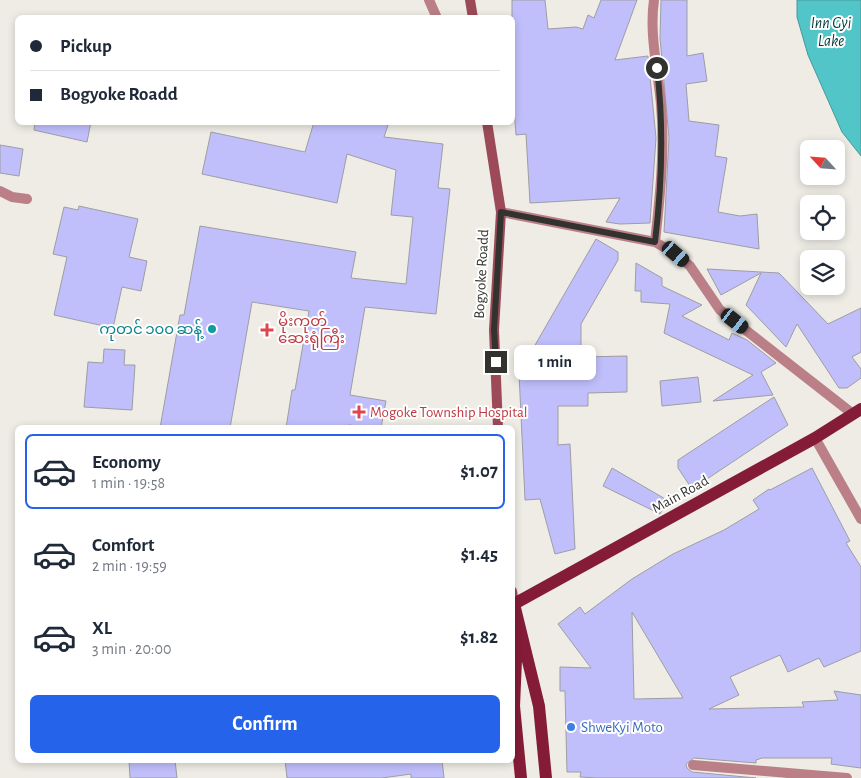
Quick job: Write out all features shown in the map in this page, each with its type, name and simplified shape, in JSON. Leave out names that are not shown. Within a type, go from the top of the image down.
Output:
[{"type":"main road","points":[[470,0],[472,15]]},
{"type":"main road","name":"Bogyoke Roadd","points":[[487,126],[501,212],[494,330],[498,425]]},
{"type":"main road","name":"Main Road","points":[[515,603],[815,438],[857,411]]},
{"type":"main road","points":[[515,611],[539,706],[546,778]]},
{"type":"main road","points":[[515,679],[517,624]]},
{"type":"main road","points":[[515,716],[521,778]]},
{"type":"street","points":[[429,0],[436,15]]},
{"type":"street","points":[[654,0],[655,50],[662,106],[661,192],[655,242]]},
{"type":"street","points":[[0,191],[27,199]]},
{"type":"street","points":[[501,212],[655,242],[676,254],[690,266],[720,310],[857,411]]},
{"type":"street","points":[[815,438],[861,519]]},
{"type":"street","points":[[693,765],[847,778]]},
{"type":"water","name":"Inn Gyi Lake","points":[[797,0],[861,0],[861,156],[842,132],[808,55],[797,17]]},
{"type":"building","points":[[512,0],[545,0],[548,29],[576,27],[583,29],[588,15],[594,18],[601,0],[637,0],[615,60],[648,56],[656,138],[650,223],[620,224],[606,222],[620,198],[530,203],[526,134],[516,135],[515,15],[512,15]]},
{"type":"building","points":[[661,0],[687,0],[687,56],[703,53],[707,81],[686,84],[689,121],[719,125],[715,156],[727,158],[718,212],[740,216],[757,214],[759,249],[664,232],[669,138],[660,38]]},
{"type":"building","points":[[35,125],[90,125],[87,142],[34,130]]},
{"type":"building","points":[[313,125],[388,125],[384,137],[443,144],[438,188],[450,189],[436,314],[365,307],[350,395],[386,401],[382,425],[286,425],[292,390],[295,390],[309,311],[252,302],[231,425],[161,425],[180,315],[184,315],[200,226],[356,252],[351,278],[406,284],[413,217],[391,215],[396,170],[347,154],[337,203],[202,174],[211,132],[305,152]]},
{"type":"building","points":[[0,145],[23,149],[19,176],[0,173]]},
{"type":"building","points":[[79,206],[138,219],[129,257],[147,261],[141,291],[122,287],[113,328],[54,315],[67,257],[53,254],[64,207],[78,210]]},
{"type":"building","points":[[596,239],[618,252],[618,260],[581,324],[581,357],[627,356],[627,392],[588,393],[588,406],[558,406],[558,445],[570,444],[575,549],[555,554],[540,499],[525,500],[519,373]]},
{"type":"building","points":[[636,263],[662,278],[662,286],[702,305],[682,316],[729,340],[732,333],[747,340],[776,363],[761,372],[773,395],[713,401],[753,375],[664,333],[670,304],[641,302],[641,291],[635,291]]},
{"type":"building","points":[[707,269],[779,273],[828,324],[861,308],[861,352],[852,357],[861,369],[861,378],[847,388],[839,388],[797,324],[786,347],[746,305],[761,273],[721,295]]},
{"type":"building","points":[[104,349],[125,350],[124,365],[135,365],[132,410],[84,407],[88,362],[103,363]]},
{"type":"building","points":[[698,377],[701,402],[662,406],[660,381]]},
{"type":"building","points":[[774,397],[788,425],[692,489],[678,468],[678,460]]},
{"type":"building","points":[[612,468],[667,500],[660,514],[603,486]]},
{"type":"building","points":[[812,468],[850,541],[846,543],[861,567],[861,651],[824,667],[819,658],[788,672],[780,655],[730,677],[739,695],[709,709],[804,707],[802,702],[838,700],[834,691],[861,695],[861,768],[831,764],[832,758],[762,758],[756,760],[756,763],[694,758],[686,764],[687,768],[692,772],[756,778],[598,778],[580,777],[581,772],[567,772],[565,691],[560,691],[560,667],[591,668],[558,624],[580,607],[585,614],[632,579],[673,554],[724,530],[759,509],[753,500]],"holes":[[[632,612],[683,698],[634,699]]]},
{"type":"building","points":[[129,763],[175,763],[177,778],[130,778]]},
{"type":"building","points":[[285,763],[442,763],[444,778],[411,778],[411,774],[382,778],[287,778]]},
{"type":"place","name":"ကုတင် ၁၀၀ ဆန့်","points":[[212,329]]},
{"type":"place","name":"မိုးကုတ်‌ ‌ဆေးရုံကြီး","points":[[267,330]]},
{"type":"place","name":"Mogoke Township Hospital","points":[[359,412]]},
{"type":"place","name":"ShweKyi Moto","points":[[571,727]]},
{"type":"route","points":[[496,362],[494,330],[501,212],[655,242],[661,192],[662,106],[657,68]]}]
